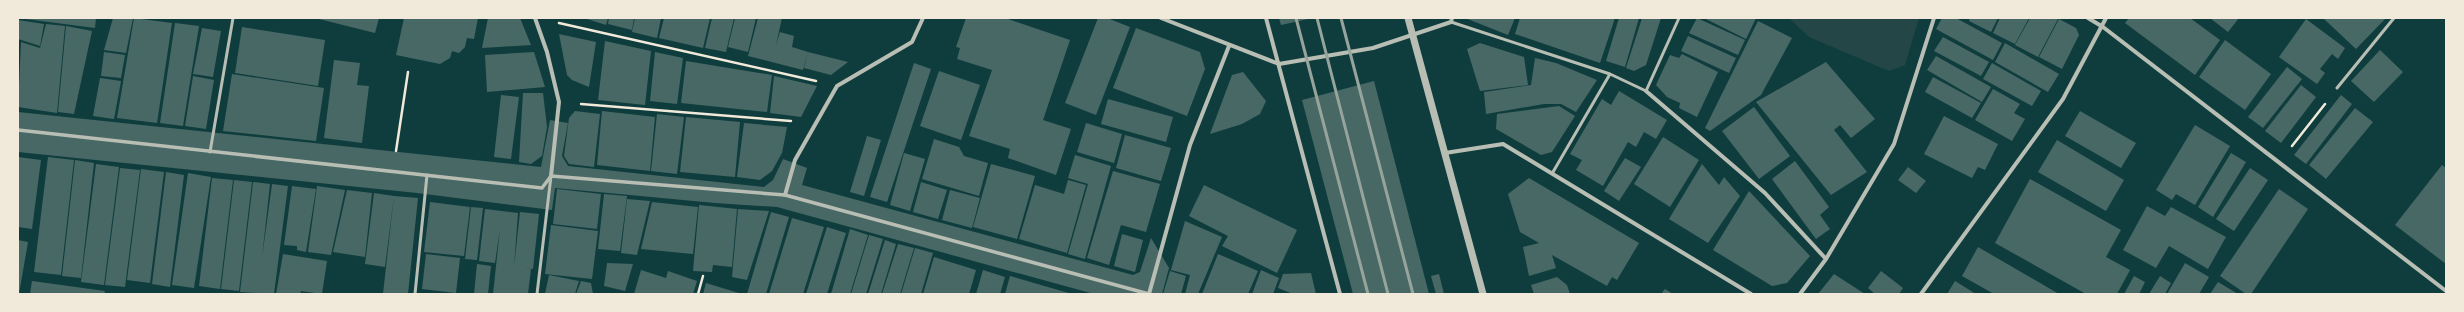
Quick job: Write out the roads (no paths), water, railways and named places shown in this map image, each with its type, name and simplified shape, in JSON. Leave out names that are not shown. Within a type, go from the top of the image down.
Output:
[{"type":"street","points":[[18,130],[542,188],[551,176],[559,102],[547,52],[535,18]]},
{"type":"street","points":[[785,195],[795,160],[837,86],[912,42],[923,18]]},
{"type":"street","points":[[1161,18],[1229,46],[1279,64],[1374,48],[1451,20]]},
{"type":"street","points":[[1266,18],[1340,294]]},
{"type":"street","points":[[1408,18],[1483,294]]},
{"type":"street","points":[[1800,294],[1826,258],[1894,144],[1934,18]]},
{"type":"street","points":[[2088,18],[2103,27],[2280,161],[2446,291]]},
{"type":"street","points":[[1921,294],[2063,99],[2103,27],[2106,18]]},
{"type":"street","points":[[551,176],[785,195],[1149,294],[1190,145],[1229,46]]},
{"type":"street","points":[[1646,91],[1765,193],[1826,258]]},
{"type":"street","points":[[1445,153],[1503,144],[1553,172],[1751,294]]},
{"type":"lane","points":[[210,152],[233,18]]},
{"type":"lane","points":[[1451,20],[1610,74],[1646,91],[1679,18]]},
{"type":"lane","points":[[2337,88],[2394,18]]},
{"type":"lane","points":[[1553,172],[1610,74]]},
{"type":"lane","points":[[415,294],[427,175]]},
{"type":"lane","points":[[537,294],[551,176]]},
{"type":"railway","points":[[1296,18],[1368,294]]},
{"type":"railway","points":[[1317,18],[1388,294]]},
{"type":"railway","points":[[1341,18],[1413,294]]}]
